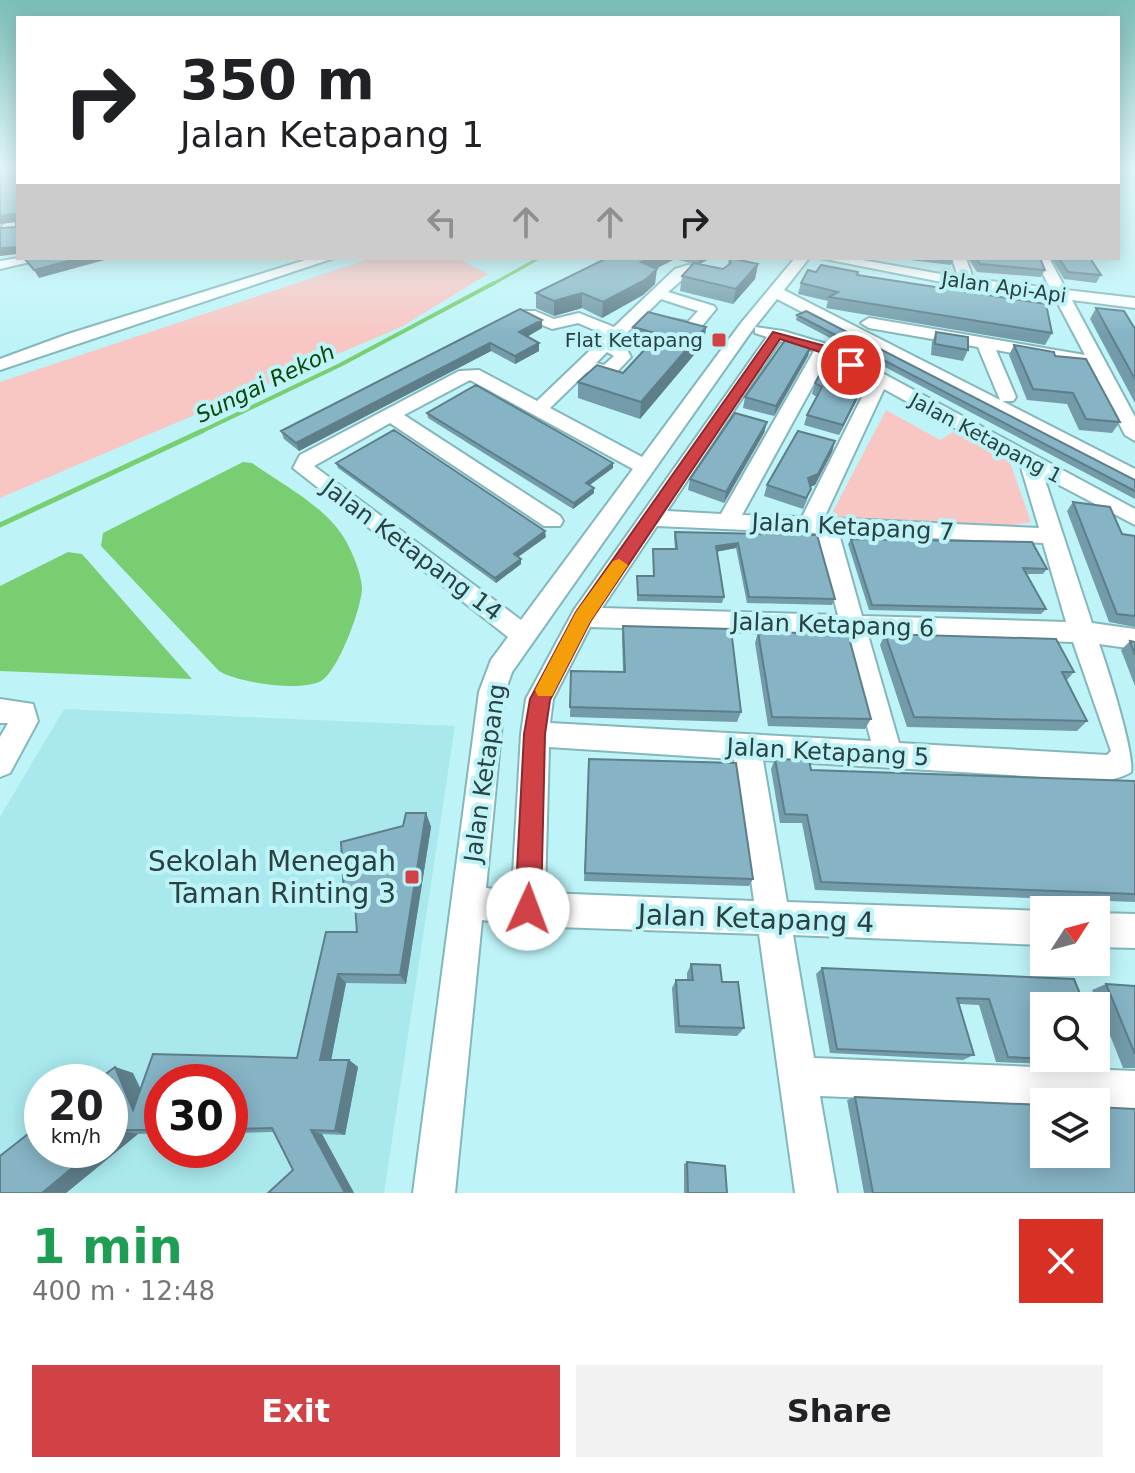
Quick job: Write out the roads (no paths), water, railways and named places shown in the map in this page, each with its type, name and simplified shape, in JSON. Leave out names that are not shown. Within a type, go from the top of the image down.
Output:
[{"type":"street","points":[[0,265],[29,260]]},
{"type":"street","points":[[0,365],[74,337],[321,260]]},
{"type":"street","name":"Jalan Api-Api","points":[[847,260],[876,263],[1065,304],[1135,303]]},
{"type":"street","points":[[960,260],[967,283]]},
{"type":"street","points":[[1043,260],[1135,435]]},
{"type":"street","points":[[798,263],[1065,304]]},
{"type":"street","name":"Jalan Ketapang","points":[[434,1193],[492,692],[500,668],[747,326],[798,263]]},
{"type":"street","points":[[609,339],[680,272],[688,269],[719,277]]},
{"type":"street","points":[[775,292],[1135,477]]},
{"type":"street","points":[[634,314],[687,328],[695,326],[708,312],[706,306],[657,293]]},
{"type":"street","points":[[529,314],[552,324],[579,318],[609,339],[623,357],[608,371],[582,366],[540,408]]},
{"type":"street","points":[[869,323],[1094,362]]},
{"type":"street","name":"Jalan Ketapang 1","points":[[747,326],[824,349],[1135,518]]},
{"type":"street","points":[[528,909],[535,734],[540,699],[583,617],[652,518],[731,414],[777,334]]},
{"type":"street","points":[[986,345],[1007,397]]},
{"type":"street","points":[[728,521],[824,349]]},
{"type":"street","points":[[552,521],[392,416],[465,375],[473,374],[647,468]]},
{"type":"street","points":[[879,381],[840,446],[818,525],[854,626],[889,756]]},
{"type":"street","name":"Jalan Ketapang 14","points":[[392,416],[307,459],[304,464],[523,635]]},
{"type":"street","points":[[1029,461],[1082,632]]},
{"type":"street","name":"Jalan Ketapang 7","points":[[652,518],[1053,536]]},
{"type":"street","name":"Jalan Ketapang 6","points":[[583,617],[1082,632],[1135,639]]},
{"type":"street","name":"Jalan Ketapang 5","points":[[535,734],[1107,768],[1120,763],[1126,753],[1082,632]]},
{"type":"street","points":[[0,764],[24,721],[11,712]]},
{"type":"street","points":[[747,748],[816,1193]]},
{"type":"street","name":"Jalan Ketapang 4","points":[[467,902],[528,909],[1030,928]]},
{"type":"street","points":[[1110,930],[1135,931]]},
{"type":"street","points":[[797,1076],[1135,1090]]},
{"type":"waterway","name":"Sungai Rekoh","points":[[491,285],[535,260]]},
{"type":"waterway","name":"Sungai Rekoh","points":[[198,433],[340,365],[494,283]]},
{"type":"waterway","name":"Sungai Rekoh","points":[[0,525],[202,431]]},
{"type":"place","name":"Flat Ketapang","points":[[719,340]]},
{"type":"place","name":"Sekolah Menegah Taman Rinting 3","points":[[412,877]]}]
